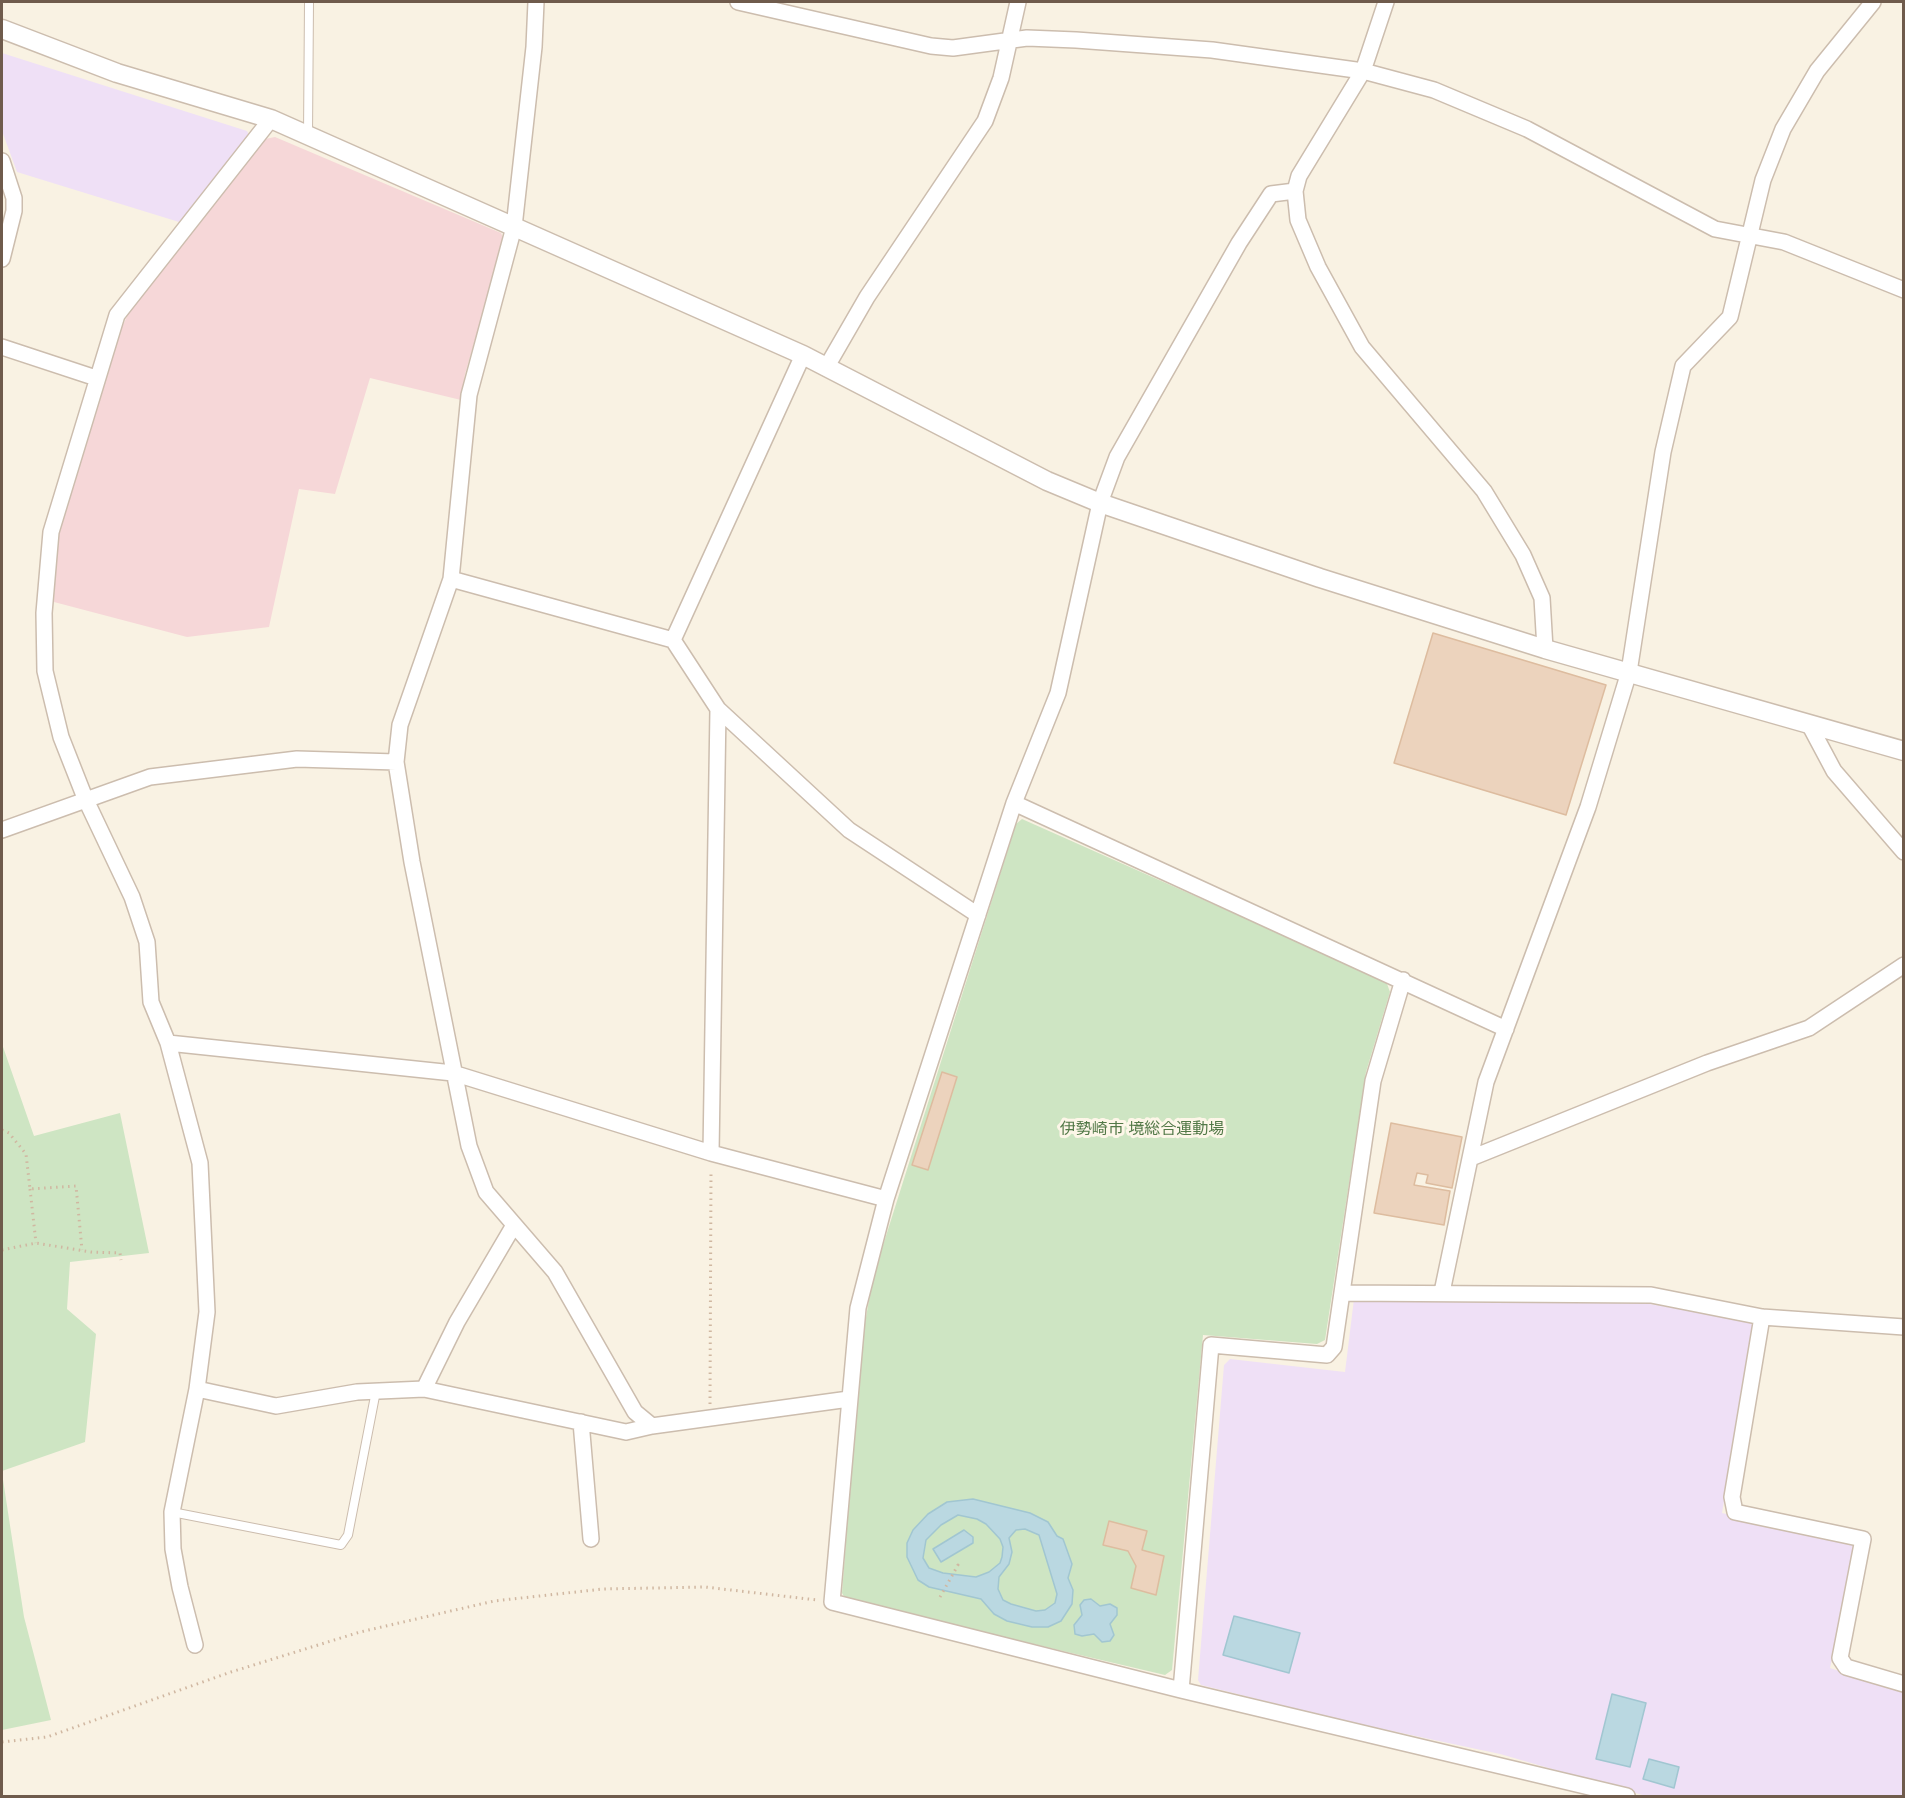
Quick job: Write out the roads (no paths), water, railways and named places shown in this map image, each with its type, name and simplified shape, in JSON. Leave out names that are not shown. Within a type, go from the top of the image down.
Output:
[{"type":"street","points":[[536,2],[534,47],[514,227],[469,395],[451,579],[400,725],[396,762],[399,792],[453,1073],[469,1146],[486,1192],[555,1272],[635,1412],[652,1426]]},
{"type":"street","points":[[738,2],[931,46],[953,48],[1010,40],[1076,40],[1212,50],[1363,71],[1434,90],[1488,112],[1570,150],[1702,223],[1729,234],[1784,242],[1904,290]]},
{"type":"street","points":[[826,368],[867,297],[985,121],[1001,78],[1018,2]]},
{"type":"street","points":[[1386,2],[1363,71],[1299,176],[1295,191],[1298,220],[1345,319],[1362,347],[1484,491],[1523,555],[1542,598],[1545,650]]},
{"type":"street","points":[[1442,1292],[1486,1082],[1588,807],[1629,672],[1663,452],[1683,366],[1730,317],[1763,180],[1783,129],[1817,71],[1873,2]]},
{"type":"street","points":[[2,29],[117,74],[271,119],[803,356],[1047,481],[1100,503],[1320,578],[1545,650],[1904,751]]},
{"type":"street","points":[[195,1645],[178,1578],[172,1512],[197,1389],[207,1312],[200,1163],[168,1043],[151,1002],[147,942],[132,897],[85,798],[61,737],[45,671],[44,613],[51,532],[117,315],[271,119]]},
{"type":"street","points":[[2,161],[14,198],[14,211],[2,259]]},
{"type":"street","points":[[1295,191],[1272,194],[1239,243],[1117,458],[1100,503],[1058,693],[1014,802],[886,1199],[858,1308],[832,1602],[1181,1690],[1627,1797]]},
{"type":"street","points":[[2,347],[96,378]]},
{"type":"street","points":[[673,640],[803,356]]},
{"type":"street","points":[[451,579],[673,640],[718,709],[849,830],[978,915]]},
{"type":"street","points":[[711,1153],[718,709]]},
{"type":"street","points":[[1810,726],[1834,771],[1904,852]]},
{"type":"street","points":[[2,830],[85,798],[150,777],[297,759],[396,762]]},
{"type":"street","points":[[1014,802],[1506,1029]]},
{"type":"street","points":[[1471,1158],[1707,1063],[1809,1028],[1904,965]]},
{"type":"street","points":[[1181,1690],[1211,1345],[1328,1355],[1334,1347],[1373,1081],[1403,980]]},
{"type":"street","points":[[168,1043],[453,1073],[711,1153],[886,1199]]},
{"type":"street","points":[[424,1389],[457,1322],[514,1225]]},
{"type":"street","points":[[1342,1293],[1651,1295],[1762,1317],[1904,1327]]},
{"type":"street","points":[[1762,1317],[1732,1497],[1736,1512],[1863,1539],[1840,1658],[1846,1666],[1904,1684]]},
{"type":"street","points":[[197,1389],[276,1406],[357,1392],[424,1389],[626,1432],[652,1426],[849,1399]]},
{"type":"street","points":[[581,1422],[591,1539]]},
{"type":"lane","points":[[308,136],[309,2]]},
{"type":"lane","points":[[172,1512],[341,1545],[348,1535],[376,1391]]},
{"type":"water","points":[[973,1499],[1030,1513],[1048,1522],[1057,1536],[1063,1539],[1072,1564],[1068,1578],[1073,1590],[1072,1604],[1061,1621],[1048,1627],[1032,1627],[1007,1621],[994,1614],[981,1599],[929,1587],[918,1580],[907,1557],[907,1543],[913,1530],[928,1514],[947,1502]],"holes":[[[958,1515],[977,1519],[986,1524],[1000,1539],[1003,1547],[1002,1557],[1000,1563],[989,1572],[976,1577],[943,1573],[929,1568],[923,1558],[926,1540],[941,1525]],[[1025,1529],[1039,1535],[1057,1594],[1055,1603],[1045,1610],[1036,1611],[1011,1604],[1003,1600],[998,1589],[999,1577],[1009,1564],[1012,1552],[1009,1538],[1016,1530]]]},
{"type":"water","points":[[964,1530],[973,1537],[973,1543],[941,1562],[933,1549]]},
{"type":"water","points":[[1091,1599],[1100,1606],[1110,1604],[1117,1608],[1117,1615],[1110,1624],[1114,1635],[1110,1641],[1102,1642],[1094,1634],[1082,1636],[1075,1634],[1074,1625],[1082,1615],[1080,1605],[1084,1600]]},
{"type":"water","points":[[1234,1616],[1300,1633],[1289,1673],[1223,1655]]},
{"type":"water","points":[[1612,1694],[1646,1703],[1630,1767],[1596,1759]]},
{"type":"water","points":[[1649,1759],[1679,1767],[1674,1788],[1643,1779]]},
{"type":"park label","name":"伊勢崎市 境総合運動場","points":[[1142,1129]]}]
